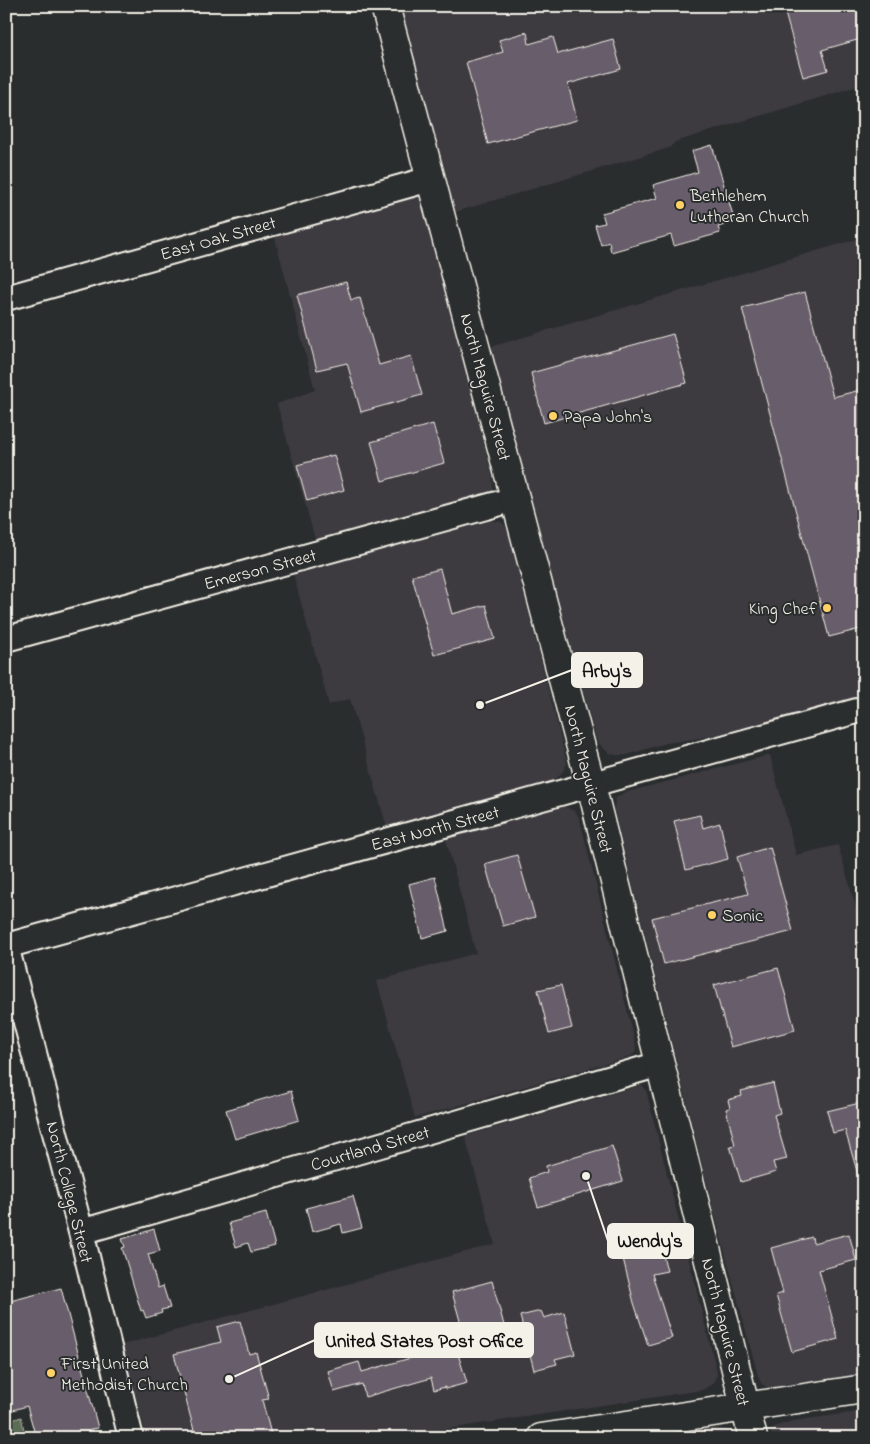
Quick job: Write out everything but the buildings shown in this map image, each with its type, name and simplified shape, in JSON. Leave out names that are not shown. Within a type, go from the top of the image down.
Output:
[{"type":"main road","name":"North Maguire Street","points":[[385,6],[591,786],[753,1438]]},
{"type":"main road","points":[[541,1438],[864,1389]]},
{"type":"street","name":"East Oak Street","points":[[6,298],[430,179]]},
{"type":"street","name":"Emerson Street","points":[[6,639],[515,499]]},
{"type":"street","name":"East North Street","points":[[6,946],[591,786],[864,709]]},
{"type":"street","name":"North College Street","points":[[6,946],[80,1232],[130,1438]]},
{"type":"street","name":"Courtland Street","points":[[80,1232],[660,1064]]},
{"type":"shaded area","points":[[426,6],[864,6],[864,84],[675,142],[669,148],[452,213],[400,13]]},
{"type":"shaded area","points":[[413,195],[420,196],[424,201],[492,476],[493,489],[488,496],[317,546],[277,404],[315,390],[274,234]]},
{"type":"shaded area","points":[[864,237],[864,698],[752,730],[666,743],[627,755],[609,753],[596,739],[490,347]]},
{"type":"shaded area","points":[[490,521],[499,521],[504,524],[508,531],[567,763],[556,779],[540,786],[388,831],[350,699],[329,705],[293,573]]},
{"type":"shaded area","points":[[770,755],[796,855],[838,845],[864,935],[864,1376],[776,1390],[768,1388],[761,1383],[758,1376],[711,1200],[614,810],[615,799],[623,793]]},
{"type":"shaded area","points":[[566,807],[576,812],[580,820],[636,1046],[635,1053],[629,1057],[415,1118],[377,981],[476,953],[445,836]]},
{"type":"shaded area","points":[[642,1085],[646,1090],[716,1368],[717,1375],[712,1384],[702,1390],[388,1438],[147,1438],[122,1345],[495,1244],[465,1136]]},
{"type":"shaded area","points":[[864,1411],[864,1438],[771,1438],[771,1432],[776,1426],[793,1421]]},
{"type":"shaded area","points":[[717,1428],[727,1430],[735,1438],[647,1438]]},
{"type":"green space","points":[[21,1417],[26,1438],[6,1438],[6,1422]]},
{"type":"place","name":"Bethlehem Lutheran Church","points":[[680,205]]},
{"type":"place","name":"Papa John's","points":[[553,416]]},
{"type":"place","name":"King Chef","points":[[827,608]]},
{"type":"place","name":"Arby's","points":[[480,705]]},
{"type":"place","name":"Sonic","points":[[712,915]]},
{"type":"place","name":"Wendy's","points":[[586,1176]]},
{"type":"place","name":"First United Methodist Church","points":[[51,1373]]},
{"type":"place","name":"United States Post Office","points":[[229,1379]]}]
